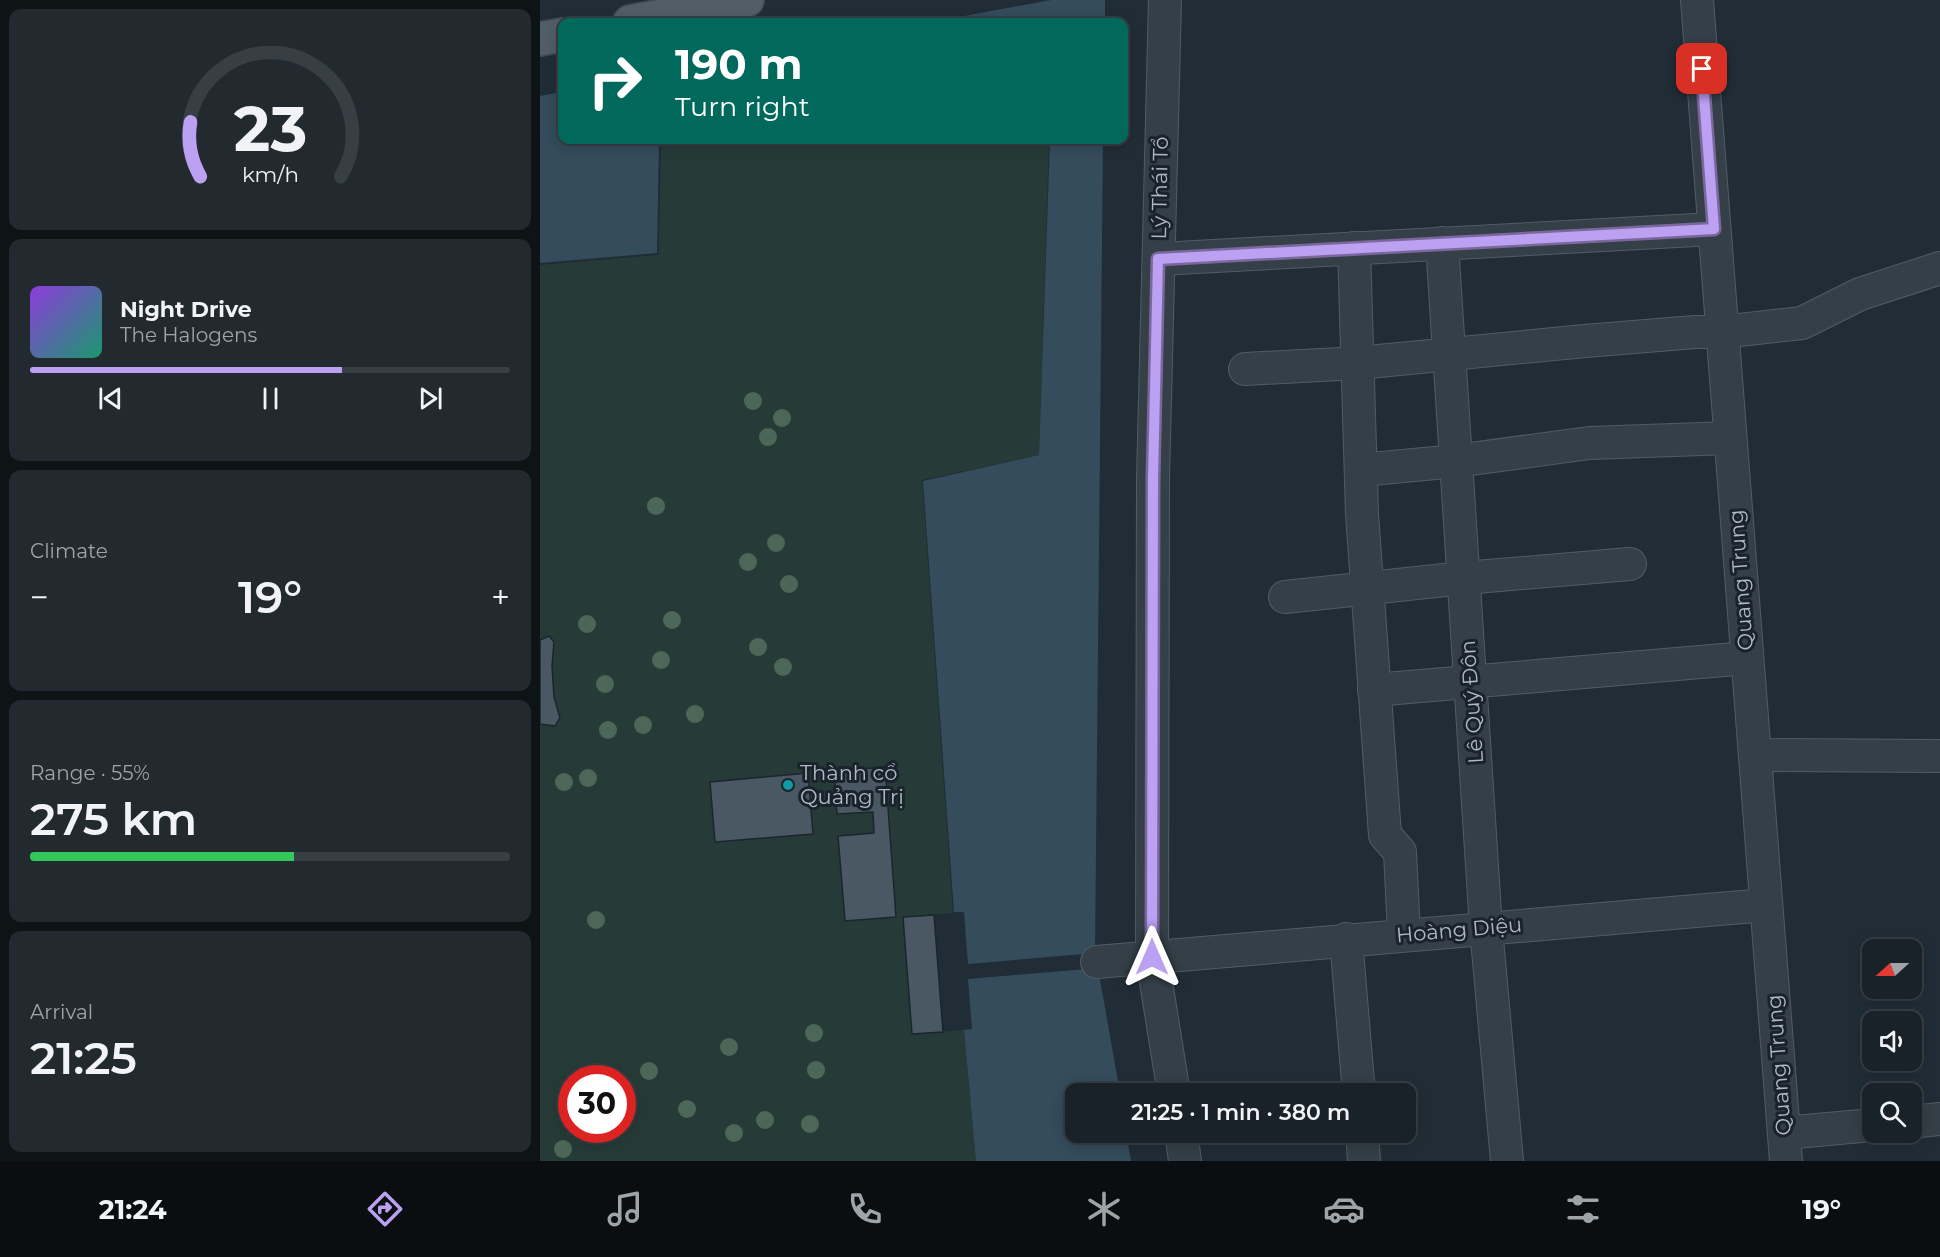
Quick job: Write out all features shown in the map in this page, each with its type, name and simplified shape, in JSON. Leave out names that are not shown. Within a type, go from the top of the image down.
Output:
[{"type":"main road","points":[[651,18],[747,0]]},
{"type":"main road","points":[[540,39],[558,36]]},
{"type":"street","name":"Lý Thái Tổ","points":[[1165,0],[1153,479],[1152,957],[1172,1083]]},
{"type":"street","name":"Quang Trung","points":[[1697,0],[1785,1147]]},
{"type":"street","points":[[1158,259],[1714,229]]},
{"type":"street","name":"Lê Quý Đôn","points":[[1442,243],[1486,928],[1507,1161]]},
{"type":"street","points":[[1354,248],[1361,470],[1374,690],[1385,835],[1400,852],[1404,935]]},
{"type":"street","points":[[1245,369],[1358,363],[1802,324],[1860,294],[1940,268]]},
{"type":"street","points":[[1361,470],[1456,461],[1589,443],[1730,438]]},
{"type":"street","points":[[1286,597],[1464,578],[1630,564]]},
{"type":"street","points":[[1374,690],[1748,658]]},
{"type":"street","points":[[1755,755],[1940,756]]},
{"type":"street","name":"Hoàng Diệu","points":[[1097,962],[1766,905]]},
{"type":"street","points":[[1346,939],[1358,1083]]},
{"type":"street","points":[[1922,1121],[1940,1119]]},
{"type":"street","points":[[1785,1147],[1862,1128]]},
{"type":"street","points":[[1183,1143],[1185,1161]]},
{"type":"street","points":[[1363,1143],[1364,1161]]},
{"type":"green space","points":[[661,144],[1049,144],[1039,455],[922,480],[953,913],[903,917],[912,1034],[964,1030],[976,1161],[540,1161],[540,265],[659,255]]},
{"type":"water","points":[[1051,0],[1105,0],[1105,18],[954,18]]},
{"type":"water","points":[[558,93],[558,144],[659,144],[657,253],[540,263],[540,96]]},
{"type":"water","points":[[1050,144],[1103,144],[1095,953],[968,964],[964,912],[954,912],[923,481],[1039,455]]},
{"type":"water","points":[[1098,968],[1118,1083],[1065,1083],[1065,1143],[1128,1143],[1131,1161],[976,1161],[964,1030],[972,1029],[968,979]]},
{"type":"building","points":[[549,636],[554,642],[552,666],[554,697],[560,718],[555,726],[540,724],[540,640]]},
{"type":"building","points":[[885,767],[896,917],[845,921],[838,836],[874,833],[873,812],[837,814],[834,771]]},
{"type":"building","points":[[808,773],[813,834],[715,842],[710,782]]},
{"type":"building","points":[[934,915],[943,1032],[912,1034],[903,917]]},
{"type":"place","name":"Thành cổ Quảng Trị","points":[[788,785]]},
{"type":"route","points":[[1152,957],[1153,479],[1158,259],[1714,229],[1702,69]]}]
